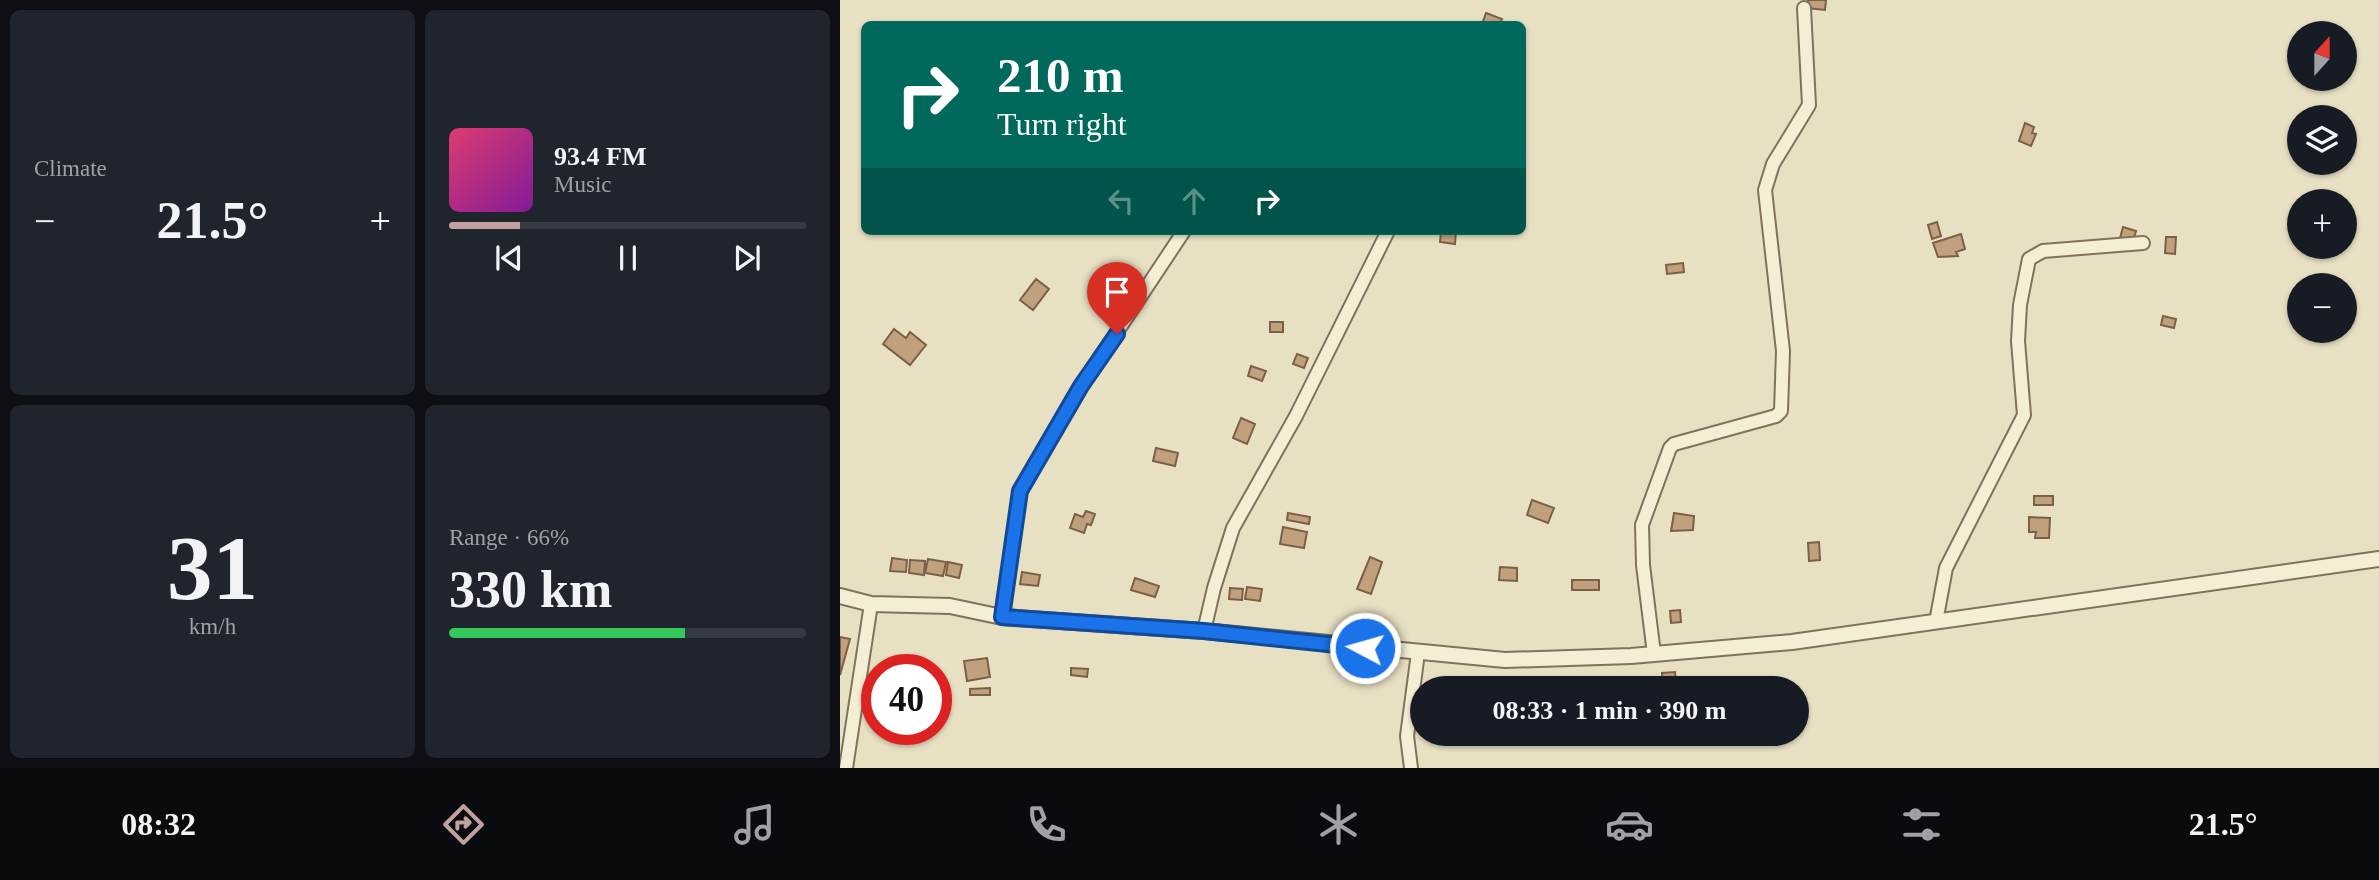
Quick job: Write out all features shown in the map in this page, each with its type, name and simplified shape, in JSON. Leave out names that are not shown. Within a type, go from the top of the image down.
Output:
[{"type":"street","points":[[1654,654],[1643,565],[1642,525],[1670,448],[1674,444],[1776,416],[1781,411],[1783,351],[1765,190],[1773,164],[1809,104],[1804,8]]},
{"type":"street","points":[[1002,617],[1020,491],[1081,386],[1181,235]]},
{"type":"street","points":[[1204,631],[1233,528],[1296,416],[1386,235]]},
{"type":"street","points":[[1936,622],[1945,568],[2024,415],[2018,341],[2020,306],[2029,259],[2043,251],[2143,243]]},
{"type":"street","points":[[840,596],[871,604],[950,607],[1002,617],[1204,631],[1505,660],[1654,654],[1792,642],[2379,559]]},
{"type":"street","points":[[846,768],[871,604]]},
{"type":"street","points":[[1412,768],[1407,736],[1418,653]]},
{"type":"building","points":[[1808,0],[1826,0],[1825,10],[1807,8]]},
{"type":"building","points":[[1486,13],[1502,19],[1501,21],[1483,21]]},
{"type":"building","points":[[2025,123],[2034,127],[2032,133],[2036,134],[2031,146],[2019,141]]},
{"type":"building","points":[[1937,222],[1941,236],[1932,239],[1928,225]]},
{"type":"building","points":[[2123,227],[2136,231],[2133,242],[2120,238]]},
{"type":"building","points":[[1961,234],[1965,249],[1956,252],[1958,256],[1938,257],[1933,243]]},
{"type":"building","points":[[1441,235],[1456,235],[1455,244],[1440,242]]},
{"type":"building","points":[[2166,237],[2176,237],[2175,254],[2165,253]]},
{"type":"building","points":[[1683,263],[1684,272],[1667,274],[1666,265]]},
{"type":"building","points":[[1036,279],[1049,289],[1033,310],[1020,300]]},
{"type":"building","points":[[1109,284],[1119,289],[1110,304],[1101,299]]},
{"type":"building","points":[[2163,316],[2176,319],[2174,328],[2161,325]]},
{"type":"building","points":[[1270,322],[1283,322],[1283,332],[1270,332]]},
{"type":"building","points":[[894,329],[906,338],[910,332],[926,345],[910,365],[883,344]]},
{"type":"building","points":[[1297,354],[1308,358],[1304,368],[1293,364]]},
{"type":"building","points":[[1251,366],[1266,371],[1262,381],[1248,376]]},
{"type":"building","points":[[1241,418],[1255,424],[1247,444],[1233,438]]},
{"type":"building","points":[[1156,448],[1178,453],[1175,466],[1153,461]]},
{"type":"building","points":[[2034,496],[2053,496],[2053,505],[2034,505]]},
{"type":"building","points":[[1532,500],[1554,508],[1548,523],[1527,515]]},
{"type":"building","points":[[1086,511],[1095,514],[1084,533],[1070,528],[1075,514],[1083,517]]},
{"type":"building","points":[[1288,513],[1310,517],[1309,524],[1287,520]]},
{"type":"building","points":[[1674,513],[1694,516],[1693,530],[1671,531]]},
{"type":"building","points":[[2029,517],[2050,518],[2049,538],[2035,538],[2036,532],[2029,532]]},
{"type":"building","points":[[1283,527],[1307,532],[1304,548],[1280,544]]},
{"type":"building","points":[[1819,542],[1820,560],[1809,561],[1808,543]]},
{"type":"building","points":[[1370,557],[1382,562],[1371,594],[1357,589]]},
{"type":"building","points":[[892,558],[907,560],[906,572],[890,571]]},
{"type":"building","points":[[928,559],[946,562],[943,576],[925,573]]},
{"type":"building","points":[[910,560],[925,561],[924,575],[909,573]]},
{"type":"building","points":[[948,562],[962,565],[959,578],[946,575]]},
{"type":"building","points":[[1500,567],[1517,568],[1517,581],[1499,580]]},
{"type":"building","points":[[1022,572],[1040,575],[1038,586],[1020,584]]},
{"type":"building","points":[[1135,578],[1159,586],[1155,597],[1131,590]]},
{"type":"building","points":[[1572,580],[1599,580],[1599,590],[1572,590]]},
{"type":"building","points":[[1247,587],[1262,589],[1260,601],[1245,599]]},
{"type":"building","points":[[1230,588],[1243,589],[1242,600],[1229,599]]},
{"type":"building","points":[[1680,610],[1681,622],[1671,623],[1670,611]]},
{"type":"building","points":[[840,637],[850,639],[840,675]]},
{"type":"building","points":[[987,658],[990,677],[967,681],[964,661]]},
{"type":"building","points":[[1071,668],[1088,669],[1087,677],[1071,675]]},
{"type":"building","points":[[1675,672],[1675,676],[1662,676],[1662,673]]},
{"type":"building","points":[[990,688],[990,695],[970,695],[970,689]]},
{"type":"route","points":[[1117,334],[1081,386],[1020,491],[1002,617],[1204,631],[1365,648]]}]
